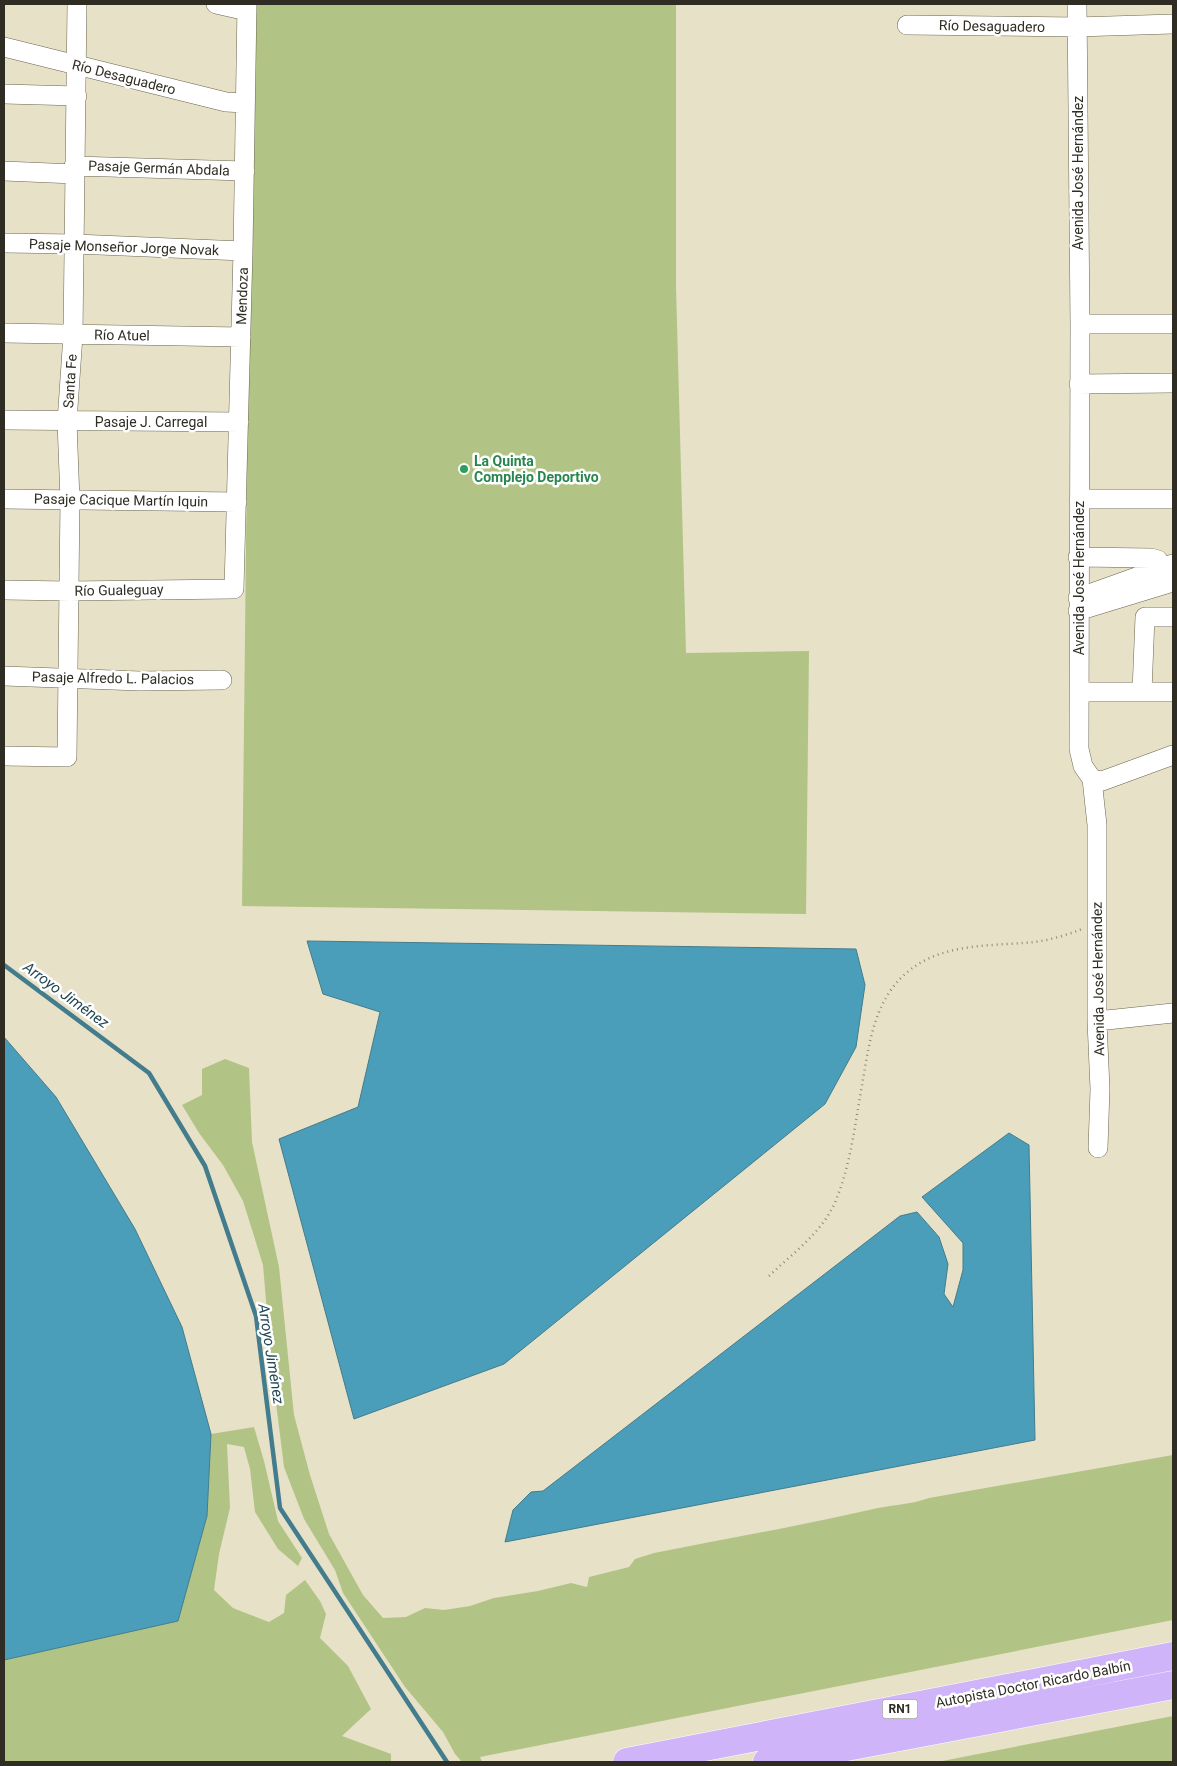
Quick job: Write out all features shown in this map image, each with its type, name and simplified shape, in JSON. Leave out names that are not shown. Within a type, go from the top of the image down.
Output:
[{"type":"highway","name":"Autopista Doctor Ricardo Balbín","points":[[627,1762],[1173,1656]]},
{"type":"highway","name":"Autopista Doctor Ricardo Balbín","points":[[767,1762],[1173,1685]]},
{"type":"street","name":"Santa Fe","points":[[4,756],[67,757],[70,500],[67,422],[73,335],[78,4]]},
{"type":"street","points":[[216,4],[247,8]]},
{"type":"street","name":"Avenida José Hernández","points":[[1077,4],[1080,324],[1078,557],[1080,749],[1082,766],[1092,780],[1097,825],[1097,1021],[1100,1089],[1098,1148]]},
{"type":"street","name":"Mendoza","points":[[234,588],[245,171],[247,8]]},
{"type":"street","name":"Río Desaguadero","points":[[907,25],[1077,27],[1173,24]]},
{"type":"street","name":"Río Desaguadero","points":[[4,47],[226,102],[245,103]]},
{"type":"street","points":[[4,94],[77,96]]},
{"type":"street","name":"Pasaje Germán Abdala","points":[[4,171],[245,171]]},
{"type":"street","name":"Pasaje Monseñor Jorge Novak","points":[[4,244],[74,244],[243,251]]},
{"type":"street","points":[[1080,324],[1173,324]]},
{"type":"street","name":"Río Atuel","points":[[4,333],[241,337]]},
{"type":"street","points":[[1079,384],[1173,383]]},
{"type":"street","name":"Pasaje J. Carregal","points":[[4,420],[239,422]]},
{"type":"street","name":"Pasaje Cacique Martín Iquin","points":[[4,498],[237,502]]},
{"type":"street","points":[[1079,499],[1173,499]]},
{"type":"street","points":[[1078,557],[1151,558],[1158,560],[1170,571],[1078,604]]},
{"type":"street","name":"Río Gualeguay","points":[[4,590],[69,591],[234,588]]},
{"type":"street","points":[[1142,692],[1145,617],[1173,618]]},
{"type":"street","name":"Pasaje Alfredo L. Palacios","points":[[4,676],[140,681],[222,680]]},
{"type":"street","points":[[1079,692],[1173,692]]},
{"type":"street","points":[[1092,780],[1102,781],[1173,755]]},
{"type":"street","points":[[1097,1021],[1173,1014]]},
{"type":"path","points":[[769,1276],[818,1230],[836,1201],[850,1157],[872,1031],[882,1004],[892,987],[919,964],[958,948],[1036,941],[1068,934],[1097,924]]},
{"type":"green space","name":"La Quinta Complejo Deportivo","points":[[252,4],[676,4],[676,287],[686,653],[809,651],[806,914],[242,906]]},
{"type":"green space","points":[[225,1059],[249,1068],[252,1142],[279,1267],[294,1415],[310,1475],[329,1534],[363,1595],[383,1618],[406,1617],[425,1608],[444,1610],[470,1606],[494,1598],[538,1591],[571,1583],[587,1587],[589,1577],[629,1567],[635,1559],[654,1553],[929,1498],[1173,1455],[1173,1620],[480,1757],[482,1762],[462,1762],[455,1754],[443,1732],[405,1687],[343,1593],[335,1570],[304,1519],[284,1467],[272,1371],[263,1265],[243,1201],[223,1165],[199,1133],[182,1105],[202,1095],[202,1069]]},
{"type":"green space","points":[[254,1427],[278,1521],[302,1558],[298,1566],[278,1549],[255,1512],[250,1469],[244,1447],[227,1444],[230,1508],[219,1554],[214,1590],[233,1608],[269,1622],[284,1613],[286,1595],[305,1580],[320,1601],[326,1614],[320,1638],[348,1666],[371,1709],[342,1736],[391,1754],[391,1762],[4,1762],[4,1660],[178,1621],[207,1516],[211,1434]]},
{"type":"green space","points":[[1173,1716],[1173,1762],[937,1762]]},
{"type":"water","points":[[307,941],[856,949],[865,985],[856,1047],[825,1104],[504,1364],[354,1419],[279,1139],[358,1107],[380,1012],[323,994]]},
{"type":"water","points":[[4,1037],[56,1097],[135,1229],[182,1327],[211,1434],[207,1516],[178,1621],[4,1660]]},
{"type":"water","points":[[1009,1133],[1029,1145],[1035,1440],[505,1542],[513,1510],[531,1492],[543,1491],[900,1216],[917,1212],[939,1237],[948,1264],[944,1294],[953,1307],[963,1270],[963,1243],[922,1197]]},
{"type":"waterway","name":"Arroyo Jiménez","points":[[4,965],[149,1073],[205,1166],[256,1316],[280,1508],[447,1762]]},
{"type":"place","name":"La Quinta Complejo Deportivo","points":[[464,469]]}]
